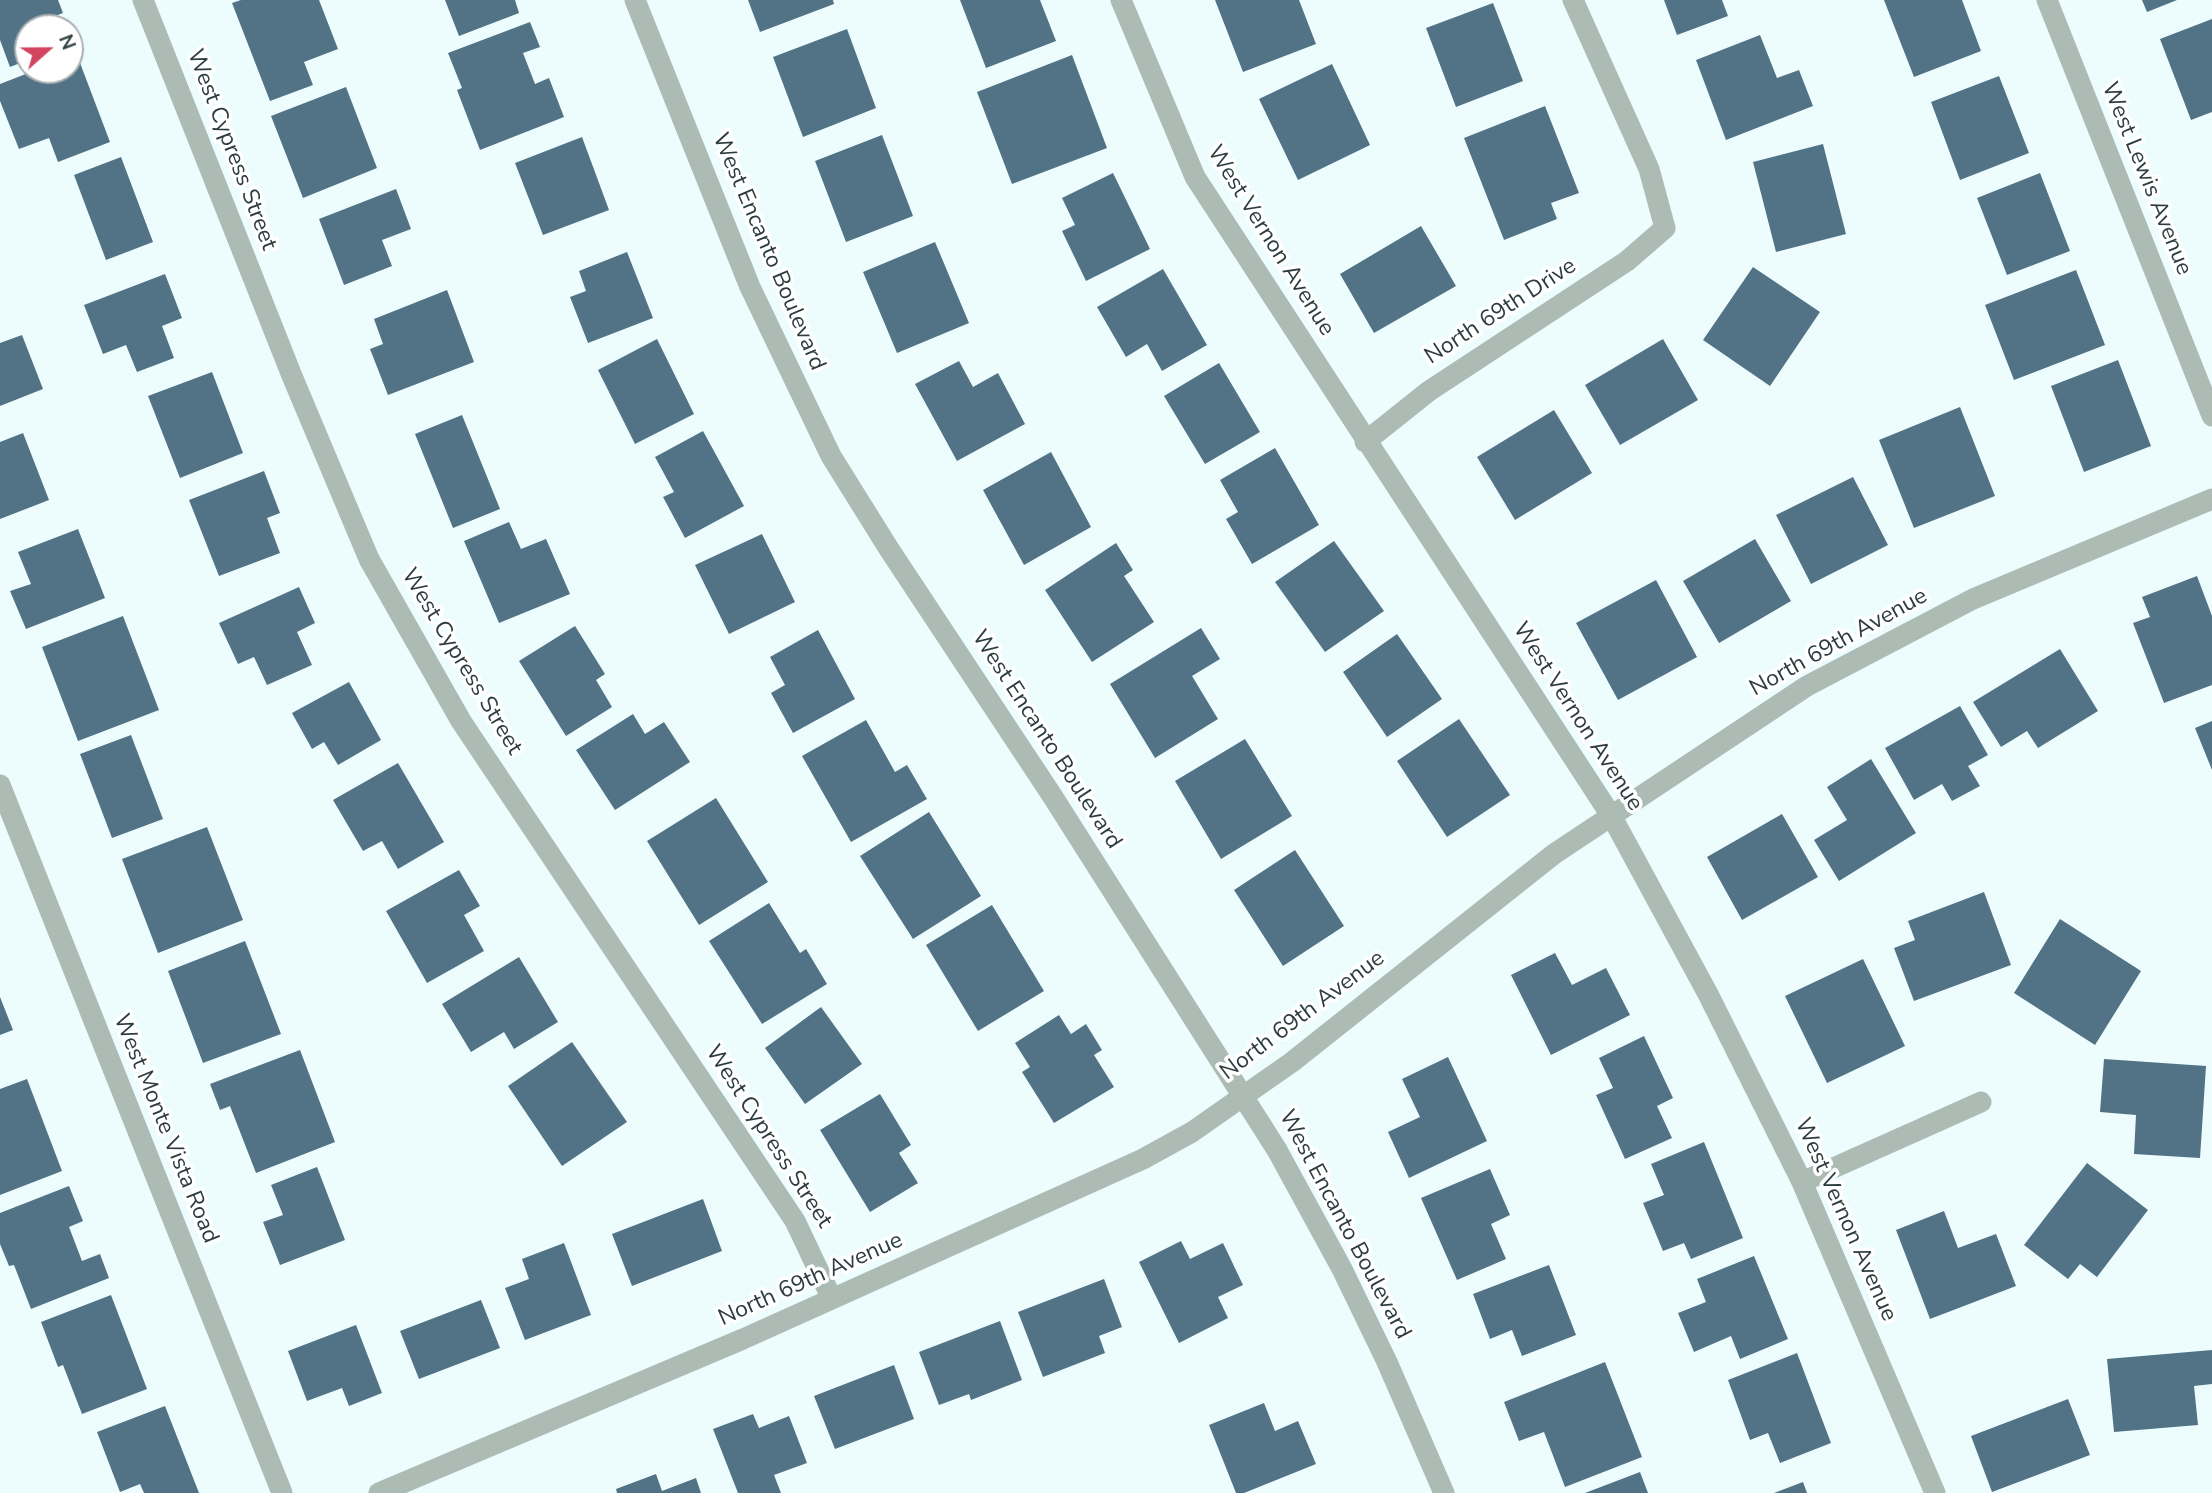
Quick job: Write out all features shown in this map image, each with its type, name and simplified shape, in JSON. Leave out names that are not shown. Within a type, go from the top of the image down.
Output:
[{"type":"street","name":"West Cypress Street","points":[[144,0],[292,376],[369,559],[461,721],[795,1221],[832,1299]]},
{"type":"street","name":"West Encanto Boulevard","points":[[635,0],[750,287],[831,456],[889,549],[1011,732],[1277,1150],[1342,1269],[1387,1362],[1444,1493]]},
{"type":"street","name":"West Vernon Avenue","points":[[1121,0],[1195,177],[1365,442],[1612,817],[1708,995],[1802,1182],[1935,1493]]},
{"type":"street","name":"North 69th Drive","points":[[1365,442],[1429,391],[1627,261],[1665,228],[1649,169],[1573,0]]},
{"type":"street","name":"West Lewis Avenue","points":[[2047,0],[2212,416]]},
{"type":"street","name":"North 69th Avenue","points":[[379,1493],[832,1299],[1143,1159],[1192,1132],[1301,1055],[1554,854],[1807,686],[1973,599],[2212,499]]},
{"type":"street","name":"West Monte Vista Road","points":[[0,785],[282,1493]]},
{"type":"street","points":[[1802,1182],[1981,1102]]},
{"type":"building","points":[[0,0],[58,0],[63,13],[60,14],[14,14],[14,65],[10,67],[0,40]]},
{"type":"building","points":[[241,0],[319,0],[338,49],[304,62],[313,85],[270,101],[232,3]]},
{"type":"building","points":[[445,0],[515,0],[519,13],[459,36]]},
{"type":"building","points":[[748,0],[833,0],[834,4],[760,32]]},
{"type":"building","points":[[960,0],[1040,0],[1056,41],[986,68]]},
{"type":"building","points":[[1215,0],[1299,0],[1316,44],[1243,72]]},
{"type":"building","points":[[1664,0],[1722,0],[1728,16],[1677,35]]},
{"type":"building","points":[[1884,0],[1962,0],[1981,51],[1914,77]]},
{"type":"building","points":[[2142,0],[2177,0],[2147,12]]},
{"type":"building","points":[[1493,3],[1523,81],[1456,107],[1426,28]]},
{"type":"building","points":[[2212,19],[2212,112],[2191,120],[2160,39]]},
{"type":"building","points":[[530,22],[540,47],[523,53],[535,84],[549,78],[564,117],[480,150],[457,90],[462,88],[448,53]]},
{"type":"building","points":[[847,29],[876,108],[803,137],[773,57]]},
{"type":"building","points":[[1760,35],[1777,78],[1799,70],[1813,106],[1726,140],[1696,60]]},
{"type":"building","points":[[1072,55],[1107,148],[1012,184],[977,92]]},
{"type":"building","points":[[1332,64],[1370,145],[1298,180],[1259,99]]},
{"type":"building","points":[[84,73],[110,142],[58,162],[49,138],[19,149],[0,101],[0,84],[14,79],[14,84],[84,84]]},
{"type":"building","points":[[1999,76],[2029,153],[1960,180],[1931,102]]},
{"type":"building","points":[[346,87],[377,168],[303,198],[271,116]]},
{"type":"building","points":[[1545,106],[1579,193],[1551,203],[1557,219],[1504,240],[1464,138]]},
{"type":"building","points":[[882,135],[913,216],[846,242],[815,161]]},
{"type":"building","points":[[582,137],[609,210],[543,235],[515,163]]},
{"type":"building","points":[[1823,144],[1846,234],[1776,252],[1753,162]]},
{"type":"building","points":[[121,157],[153,242],[106,260],[74,175]]},
{"type":"building","points":[[1113,173],[1150,249],[1086,281],[1062,231],[1075,225],[1062,198]]},
{"type":"building","points":[[2040,173],[2070,251],[2007,275],[1977,198]]},
{"type":"building","points":[[396,189],[411,229],[382,240],[392,266],[344,285],[319,219]]},
{"type":"building","points":[[1421,226],[1456,286],[1374,333],[1340,274]]},
{"type":"building","points":[[935,242],[969,323],[897,353],[863,272]]},
{"type":"building","points":[[627,252],[653,318],[588,343],[570,297],[586,291],[579,271]]},
{"type":"building","points":[[1753,267],[1820,312],[1770,386],[1703,340]]},
{"type":"building","points":[[1163,269],[1207,345],[1162,371],[1147,344],[1126,357],[1097,307]]},
{"type":"building","points":[[2076,270],[2105,345],[2014,380],[1985,305]]},
{"type":"building","points":[[165,274],[182,318],[162,326],[174,358],[137,372],[126,345],[103,354],[84,305]]},
{"type":"building","points":[[447,290],[474,362],[388,395],[370,349],[383,344],[374,319]]},
{"type":"building","points":[[22,335],[43,389],[0,406],[0,343]]},
{"type":"building","points":[[657,339],[694,414],[635,444],[598,370]]},
{"type":"building","points":[[1663,339],[1698,400],[1620,445],[1585,385]]},
{"type":"building","points":[[2118,360],[2151,446],[2084,472],[2051,386]]},
{"type":"building","points":[[959,361],[973,387],[998,373],[1025,424],[957,461],[915,384]]},
{"type":"building","points":[[1219,363],[1260,432],[1205,464],[1164,396]]},
{"type":"building","points":[[212,372],[243,453],[180,478],[148,396]]},
{"type":"building","points":[[1960,407],[1995,496],[1914,528],[1879,440]]},
{"type":"building","points":[[1554,410],[1592,473],[1515,520],[1477,457]]},
{"type":"building","points":[[462,415],[500,509],[453,528],[415,434]]},
{"type":"building","points":[[703,431],[744,506],[685,538],[663,497],[674,492],[655,457]]},
{"type":"building","points":[[23,433],[49,500],[0,519],[0,442]]},
{"type":"building","points":[[1275,448],[1319,525],[1252,564],[1226,519],[1238,512],[1220,480]]},
{"type":"building","points":[[1051,452],[1091,527],[1024,565],[983,490]]},
{"type":"building","points":[[264,471],[280,513],[267,518],[280,553],[219,576],[189,500]]},
{"type":"building","points":[[1853,477],[1888,545],[1811,584],[1776,515]]},
{"type":"building","points":[[509,522],[521,549],[546,539],[570,594],[499,623],[464,541]]},
{"type":"building","points":[[78,529],[105,598],[26,629],[10,591],[31,584],[18,552]]},
{"type":"building","points":[[762,534],[795,602],[729,634],[695,565]]},
{"type":"building","points":[[1755,539],[1791,601],[1719,643],[1683,581]]},
{"type":"building","points":[[1334,541],[1384,611],[1325,652],[1275,582]]},
{"type":"building","points":[[1116,543],[1133,570],[1124,576],[1154,622],[1092,662],[1045,590]]},
{"type":"building","points":[[2197,576],[2212,616],[2212,685],[2164,703],[2133,623],[2150,617],[2142,597]]},
{"type":"building","points":[[1656,580],[1697,657],[1618,700],[1576,623]]},
{"type":"building","points":[[299,587],[315,623],[297,632],[312,665],[267,685],[254,657],[238,664],[219,623]]},
{"type":"building","points":[[123,616],[159,710],[78,741],[42,647]]},
{"type":"building","points":[[575,626],[605,674],[596,680],[612,707],[566,736],[519,661]]},
{"type":"building","points":[[1201,628],[1220,659],[1192,676],[1218,719],[1155,758],[1110,684]]},
{"type":"building","points":[[818,630],[855,699],[793,733],[771,693],[785,685],[770,657]]},
{"type":"building","points":[[1397,634],[1442,699],[1387,737],[1343,672]]},
{"type":"building","points":[[2060,649],[2098,711],[2038,748],[2027,731],[2001,747],[1973,702]]},
{"type":"building","points":[[349,682],[381,740],[338,765],[324,742],[312,749],[292,713]]},
{"type":"building","points":[[1960,706],[1988,755],[1968,766],[1980,786],[1952,801],[1942,784],[1914,800],[1885,748]]},
{"type":"building","points":[[633,714],[645,734],[664,722],[690,762],[615,810],[576,750]]},
{"type":"building","points":[[1459,719],[1510,795],[1447,837],[1397,761]]},
{"type":"building","points":[[866,720],[895,772],[907,765],[927,799],[851,842],[802,756]]},
{"type":"building","points":[[2212,721],[2212,770],[2195,728]]},
{"type":"building","points":[[131,735],[163,819],[112,838],[80,754]]},
{"type":"building","points":[[1245,739],[1292,816],[1221,859],[1175,781]]},
{"type":"building","points":[[1871,759],[1916,833],[1839,881],[1814,840],[1847,820],[1827,787]]},
{"type":"building","points":[[398,763],[444,842],[398,869],[382,841],[363,851],[333,800]]},
{"type":"building","points":[[716,798],[768,882],[699,925],[647,841]]},
{"type":"building","points":[[929,812],[981,896],[913,939],[860,856]]},
{"type":"building","points":[[1782,814],[1818,877],[1742,920],[1707,857]]},
{"type":"building","points":[[207,827],[243,920],[158,953],[122,859]]},
{"type":"building","points":[[1295,850],[1344,926],[1283,966],[1234,890]]},
{"type":"building","points":[[459,870],[480,906],[464,915],[484,951],[427,983],[386,911]]},
{"type":"building","points":[[1984,892],[2011,965],[1914,1001],[1894,948],[1915,940],[1908,921]]},
{"type":"building","points":[[769,903],[800,953],[806,949],[827,984],[762,1024],[709,941]]},
{"type":"building","points":[[992,905],[1044,991],[978,1031],[926,945]]},
{"type":"building","points":[[2060,919],[2141,971],[2095,1045],[2014,993]]},
{"type":"building","points":[[245,941],[281,1034],[203,1063],[168,971]]},
{"type":"building","points":[[1555,953],[1572,985],[1606,968],[1630,1015],[1551,1055],[1511,975]]},
{"type":"building","points":[[519,957],[558,1022],[514,1049],[504,1032],[471,1052],[442,1004]]},
{"type":"building","points":[[1863,959],[1905,1046],[1827,1083],[1785,996]]},
{"type":"building","points":[[0,997],[13,1030],[0,1035]]},
{"type":"building","points":[[821,1007],[862,1064],[805,1104],[765,1048]]},
{"type":"building","points":[[1059,1015],[1071,1034],[1086,1024],[1102,1050],[1094,1055],[1114,1087],[1054,1123],[1022,1072],[1030,1067],[1015,1043]]},
{"type":"building","points":[[1644,1036],[1673,1098],[1657,1106],[1672,1138],[1625,1159],[1596,1095],[1613,1088],[1599,1058]]},
{"type":"building","points":[[572,1042],[627,1122],[562,1166],[508,1086]]},
{"type":"building","points":[[300,1050],[335,1142],[256,1173],[230,1106],[220,1110],[210,1084]]},
{"type":"building","points":[[1448,1057],[1487,1141],[1409,1178],[1388,1132],[1420,1117],[1402,1079]]},
{"type":"building","points":[[2104,1059],[2206,1066],[2200,1158],[2134,1154],[2136,1115],[2100,1112]]},
{"type":"building","points":[[27,1079],[62,1171],[0,1195],[0,1089]]},
{"type":"building","points":[[880,1094],[911,1145],[899,1153],[918,1183],[870,1212],[820,1130]]},
{"type":"building","points":[[1704,1142],[1743,1238],[1691,1259],[1684,1243],[1663,1251],[1643,1203],[1664,1195],[1651,1164]]},
{"type":"building","points":[[2087,1163],[2148,1210],[2097,1277],[2080,1264],[2068,1279],[2024,1245]]},
{"type":"building","points":[[317,1167],[345,1240],[280,1265],[263,1222],[283,1215],[271,1185]]},
{"type":"building","points":[[1490,1169],[1510,1215],[1491,1224],[1506,1259],[1457,1280],[1421,1198]]},
{"type":"building","points":[[69,1186],[83,1221],[69,1227],[82,1261],[100,1254],[109,1278],[31,1309],[14,1265],[9,1266],[0,1244],[0,1213]]},
{"type":"building","points":[[703,1199],[722,1251],[632,1286],[612,1234]]},
{"type":"building","points":[[1944,1211],[1958,1248],[1996,1234],[2016,1286],[1930,1319],[1896,1230]]},
{"type":"building","points":[[1181,1241],[1190,1259],[1223,1243],[1243,1285],[1218,1297],[1228,1318],[1179,1343],[1139,1262]]},
{"type":"building","points":[[564,1243],[591,1315],[525,1340],[505,1288],[529,1279],[522,1259]]},
{"type":"building","points":[[1754,1256],[1788,1339],[1740,1359],[1731,1336],[1694,1352],[1678,1313],[1706,1302],[1697,1279]]},
{"type":"building","points":[[1549,1265],[1576,1335],[1522,1356],[1512,1330],[1490,1339],[1473,1294]]},
{"type":"building","points":[[1104,1279],[1122,1327],[1099,1336],[1105,1353],[1043,1377],[1018,1312]]},
{"type":"building","points":[[111,1295],[147,1389],[82,1414],[63,1365],[58,1367],[41,1322]]},
{"type":"building","points":[[481,1300],[500,1348],[419,1379],[400,1331]]},
{"type":"building","points":[[1000,1321],[1022,1380],[971,1400],[969,1394],[939,1405],[919,1352]]},
{"type":"building","points":[[356,1325],[382,1393],[349,1406],[342,1388],[307,1401],[288,1351]]},
{"type":"building","points":[[2212,1350],[2212,1384],[2194,1386],[2198,1425],[2114,1432],[2107,1359]]},
{"type":"building","points":[[1797,1353],[1831,1443],[1780,1463],[1768,1433],[1750,1440],[1728,1380]]},
{"type":"building","points":[[1605,1362],[1642,1457],[1565,1487],[1544,1432],[1519,1441],[1504,1402]]},
{"type":"building","points":[[894,1365],[914,1419],[835,1449],[814,1396]]},
{"type":"building","points":[[2068,1399],[2090,1455],[1992,1492],[1971,1436]]},
{"type":"building","points":[[1264,1403],[1275,1431],[1298,1421],[1316,1464],[1244,1493],[1236,1493],[1209,1425]]},
{"type":"building","points":[[165,1406],[199,1493],[144,1493],[140,1484],[120,1492],[97,1432]]},
{"type":"building","points":[[753,1414],[759,1428],[789,1416],[807,1463],[774,1475],[781,1493],[738,1493],[713,1429]]},
{"type":"building","points":[[1640,1472],[1648,1493],[1585,1493]]},
{"type":"building","points":[[656,1474],[662,1491],[696,1478],[701,1493],[617,1493],[616,1489]]},
{"type":"building","points":[[1803,1482],[1807,1493],[1774,1493]]}]
